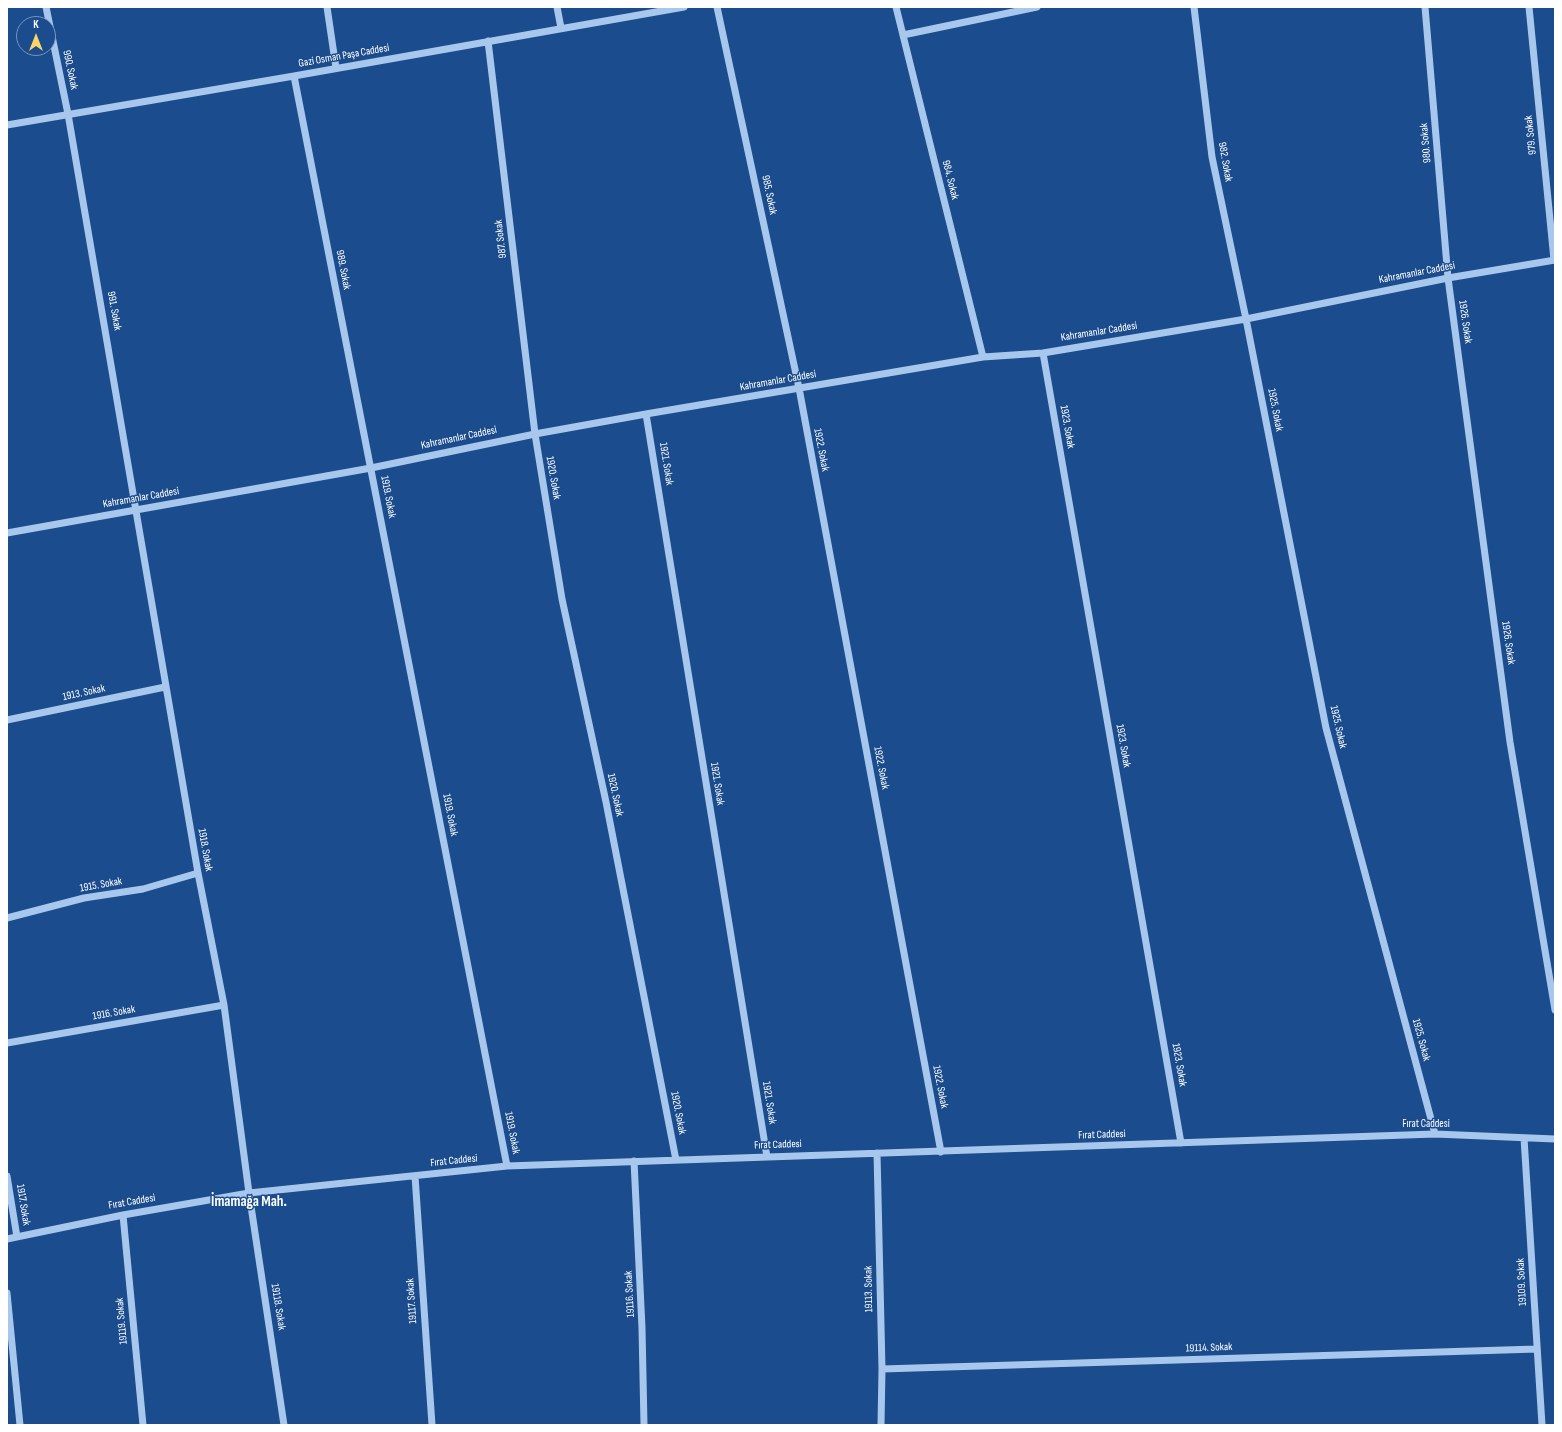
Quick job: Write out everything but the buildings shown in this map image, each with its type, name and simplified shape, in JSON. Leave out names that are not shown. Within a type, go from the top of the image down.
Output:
[{"type":"street","name":"990. Sokak","points":[[46,7],[68,114]]},
{"type":"street","points":[[327,7],[336,68]]},
{"type":"street","points":[[557,7],[561,28]]},
{"type":"street","name":"Gazi Osman Paşa Caddesi","points":[[7,125],[684,7]]},
{"type":"street","name":"985. Sokak","points":[[717,7],[799,388]]},
{"type":"street","name":"984. Sokak","points":[[896,7],[983,357]]},
{"type":"street","points":[[903,35],[1037,7]]},
{"type":"street","name":"982. Sokak","points":[[1194,7],[1212,157],[1246,319]]},
{"type":"street","name":"980. Sokak","points":[[1425,7],[1448,278]]},
{"type":"street","name":"979. Sokak","points":[[1529,7],[1555,260]]},
{"type":"street","name":"987. Sokak","points":[[488,41],[535,434]]},
{"type":"street","name":"989. Sokak","points":[[294,76],[371,468]]},
{"type":"street","name":"991. Sokak","points":[[68,114],[137,511]]},
{"type":"street","name":"Kahramanlar Caddesi","points":[[7,533],[371,468],[535,434],[646,414],[983,357],[1043,353],[1246,319],[1448,278],[1555,260]]},
{"type":"street","name":"1926. Sokak","points":[[1448,278],[1510,742],[1555,1010]]},
{"type":"street","name":"1925. Sokak","points":[[1246,319],[1326,728],[1435,1134]]},
{"type":"street","name":"1923. Sokak","points":[[1043,353],[1182,1143]]},
{"type":"street","name":"1922. Sokak","points":[[799,388],[941,1152]]},
{"type":"street","name":"1921. Sokak","points":[[646,414],[767,1157]]},
{"type":"street","name":"1920. Sokak","points":[[535,434],[562,599],[607,810],[676,1160]]},
{"type":"street","name":"1919. Sokak","points":[[371,468],[508,1166]]},
{"type":"street","name":"1918. Sokak","points":[[137,511],[198,873],[224,1005],[249,1193]]},
{"type":"street","name":"1913. Sokak","points":[[7,720],[166,687]]},
{"type":"street","name":"1915. Sokak","points":[[7,918],[84,898],[143,889],[198,873]]},
{"type":"street","name":"1916. Sokak","points":[[7,1043],[224,1005]]},
{"type":"street","name":"Fırat Caddesi","points":[[7,1239],[123,1215],[249,1193],[508,1166],[1435,1134],[1555,1139]]},
{"type":"street","name":"19109. Sokak","points":[[1524,1138],[1542,1425]]},
{"type":"street","name":"19113. Sokak","points":[[877,1153],[882,1369],[881,1425]]},
{"type":"street","name":"19116. Sokak","points":[[634,1161],[642,1328],[644,1425]]},
{"type":"street","name":"1917. Sokak","points":[[7,1176],[17,1237]]},
{"type":"street","name":"19117. Sokak","points":[[415,1176],[432,1425]]},
{"type":"street","name":"19118. Sokak","points":[[249,1193],[284,1425]]},
{"type":"street","name":"19119. Sokak","points":[[123,1215],[143,1425]]},
{"type":"street","points":[[7,1293],[20,1425]]},
{"type":"street","name":"19114. Sokak","points":[[882,1369],[1537,1349]]},
{"type":"district","name":"İmamağa Mah.","points":[[249,1202]]}]
